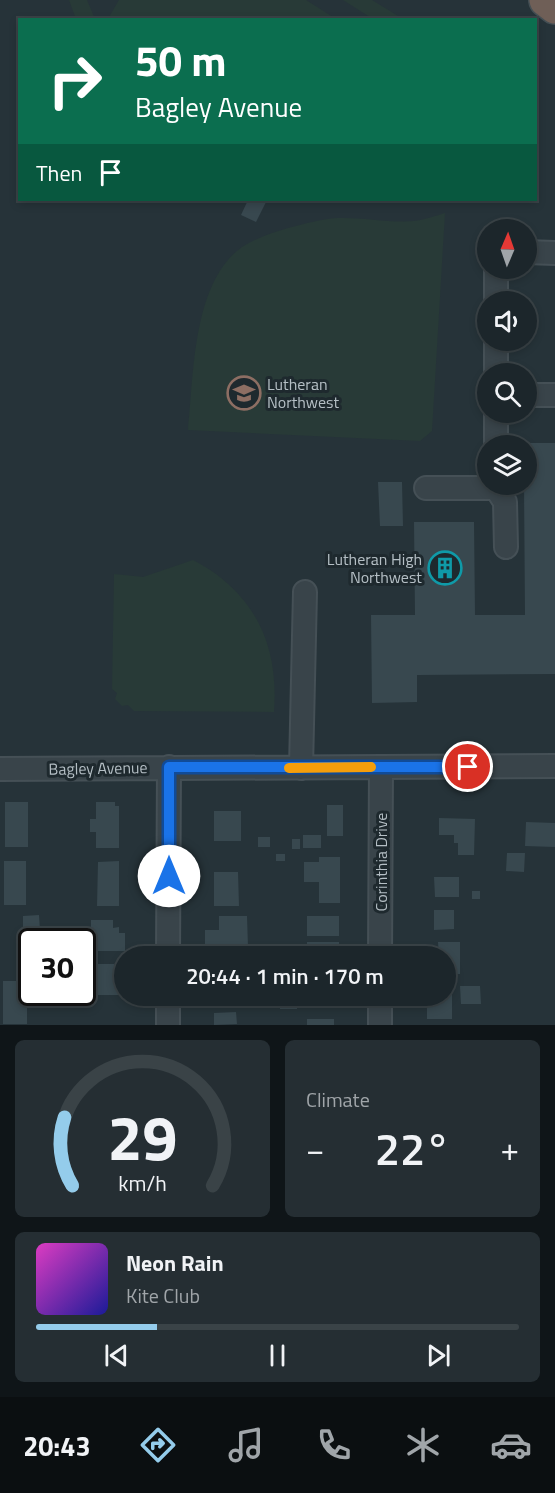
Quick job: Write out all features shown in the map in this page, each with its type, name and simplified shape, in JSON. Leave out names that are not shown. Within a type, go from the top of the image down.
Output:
[{"type":"highway","points":[[546,0],[555,7]]},
{"type":"street","points":[[537,252],[555,253]]},
{"type":"street","points":[[537,395],[555,395]]},
{"type":"street","points":[[426,488],[477,487]]},
{"type":"street","points":[[501,495],[505,502],[506,547]]},
{"type":"street","points":[[301,768],[306,592]]},
{"type":"street","name":"Bagley Avenue","points":[[0,769],[555,766]]},
{"type":"street","points":[[168,946],[169,767]]},
{"type":"street","name":"Corinthia Drive","points":[[380,946],[381,767]]},
{"type":"street","points":[[168,1006],[168,1025]]},
{"type":"street","points":[[380,1006],[380,1025]]},
{"type":"green space","points":[[69,0],[87,0],[95,18],[76,18]]},
{"type":"green space","points":[[119,0],[306,0],[334,18],[111,18],[109,17]]},
{"type":"green space","points":[[343,0],[372,0],[401,18],[371,18]]},
{"type":"green space","points":[[445,213],[432,431],[420,441],[188,430],[198,331],[205,306],[213,283],[226,263],[242,247],[258,238],[325,219],[414,221]]},
{"type":"green space","points":[[193,560],[216,574],[232,588],[256,618],[270,653],[275,691],[274,712],[134,711],[128,705],[122,706],[115,699],[117,693],[112,689],[114,574],[143,577]]},
{"type":"building","points":[[248,201],[266,202],[256,222],[241,215]]},
{"type":"building","name":"Lutheran High Northwest","points":[[537,443],[555,443],[555,674],[417,675],[417,702],[372,703],[371,615],[415,615],[414,522],[474,522],[475,615],[525,615],[524,495],[537,495]]},
{"type":"building","points":[[378,482],[402,482],[403,526],[380,526]]},
{"type":"building","points":[[5,802],[28,802],[28,847],[5,847]]},
{"type":"building","points":[[96,802],[115,802],[115,806],[119,806],[119,848],[96,848],[96,832],[90,832],[90,819],[96,819]]},
{"type":"building","points":[[327,805],[343,805],[343,836],[327,836]]},
{"type":"building","points":[[214,811],[241,811],[241,841],[214,841]]},
{"type":"building","points":[[439,818],[475,819],[474,855],[458,855],[458,843],[454,843],[454,835],[439,835]]},
{"type":"building","points":[[526,822],[555,823],[555,847],[525,846]]},
{"type":"building","points":[[303,835],[321,835],[321,848],[303,848]]},
{"type":"building","points":[[258,837],[270,837],[270,847],[258,847]]},
{"type":"building","points":[[292,839],[300,839],[300,849],[292,849]]},
{"type":"building","points":[[507,853],[525,853],[524,872],[506,871]]},
{"type":"building","points":[[276,854],[285,854],[285,861],[276,861]]},
{"type":"building","points":[[319,857],[340,857],[340,903],[319,903],[319,882],[304,882],[304,862],[319,862]]},
{"type":"building","points":[[4,861],[26,861],[26,905],[4,905]]},
{"type":"building","points":[[119,861],[119,906],[97,906],[98,862]]},
{"type":"building","points":[[214,872],[238,872],[239,906],[214,906]]},
{"type":"building","points":[[434,877],[459,877],[459,897],[435,897]]},
{"type":"building","points":[[472,891],[480,891],[480,899],[472,899]]},
{"type":"building","points":[[434,910],[454,910],[454,929],[434,930]]},
{"type":"building","points":[[39,915],[40,928],[23,928],[23,916]]},
{"type":"building","points":[[219,916],[247,916],[248,946],[205,946],[205,930],[219,930]]},
{"type":"building","points":[[307,916],[339,916],[339,936],[307,936]]},
{"type":"building","points":[[91,920],[113,920],[113,928],[119,927],[119,933],[125,933],[125,946],[114,946],[114,951],[96,951],[96,928],[91,928]]},
{"type":"building","points":[[307,942],[339,942],[339,946],[307,946]]},
{"type":"building","points":[[438,942],[460,942],[460,974],[456,974],[456,946],[438,946]]},
{"type":"building","points":[[96,964],[114,964],[114,995],[96,995]]},
{"type":"building","points":[[3,981],[18,981],[18,1006],[27,1006],[27,1024],[3,1024]]},
{"type":"building","points":[[460,986],[480,986],[481,1004],[461,1004]]},
{"type":"building","points":[[280,1006],[297,1006],[297,1009],[280,1009]]},
{"type":"building","points":[[427,1006],[452,1006],[452,1019],[427,1019]]},
{"type":"building","points":[[236,1012],[237,1024],[214,1025],[214,1013]]},
{"type":"building","points":[[307,1019],[334,1019],[334,1025],[307,1025]]},
{"type":"slow traffic","points":[[289,768],[371,767]]},
{"type":"place","name":"Lutheran Northwest","points":[[244,393]]},
{"type":"place","name":"Lutheran High Northwest","points":[[445,568]]},
{"type":"route","points":[[169,876],[169,767],[468,767]]}]
